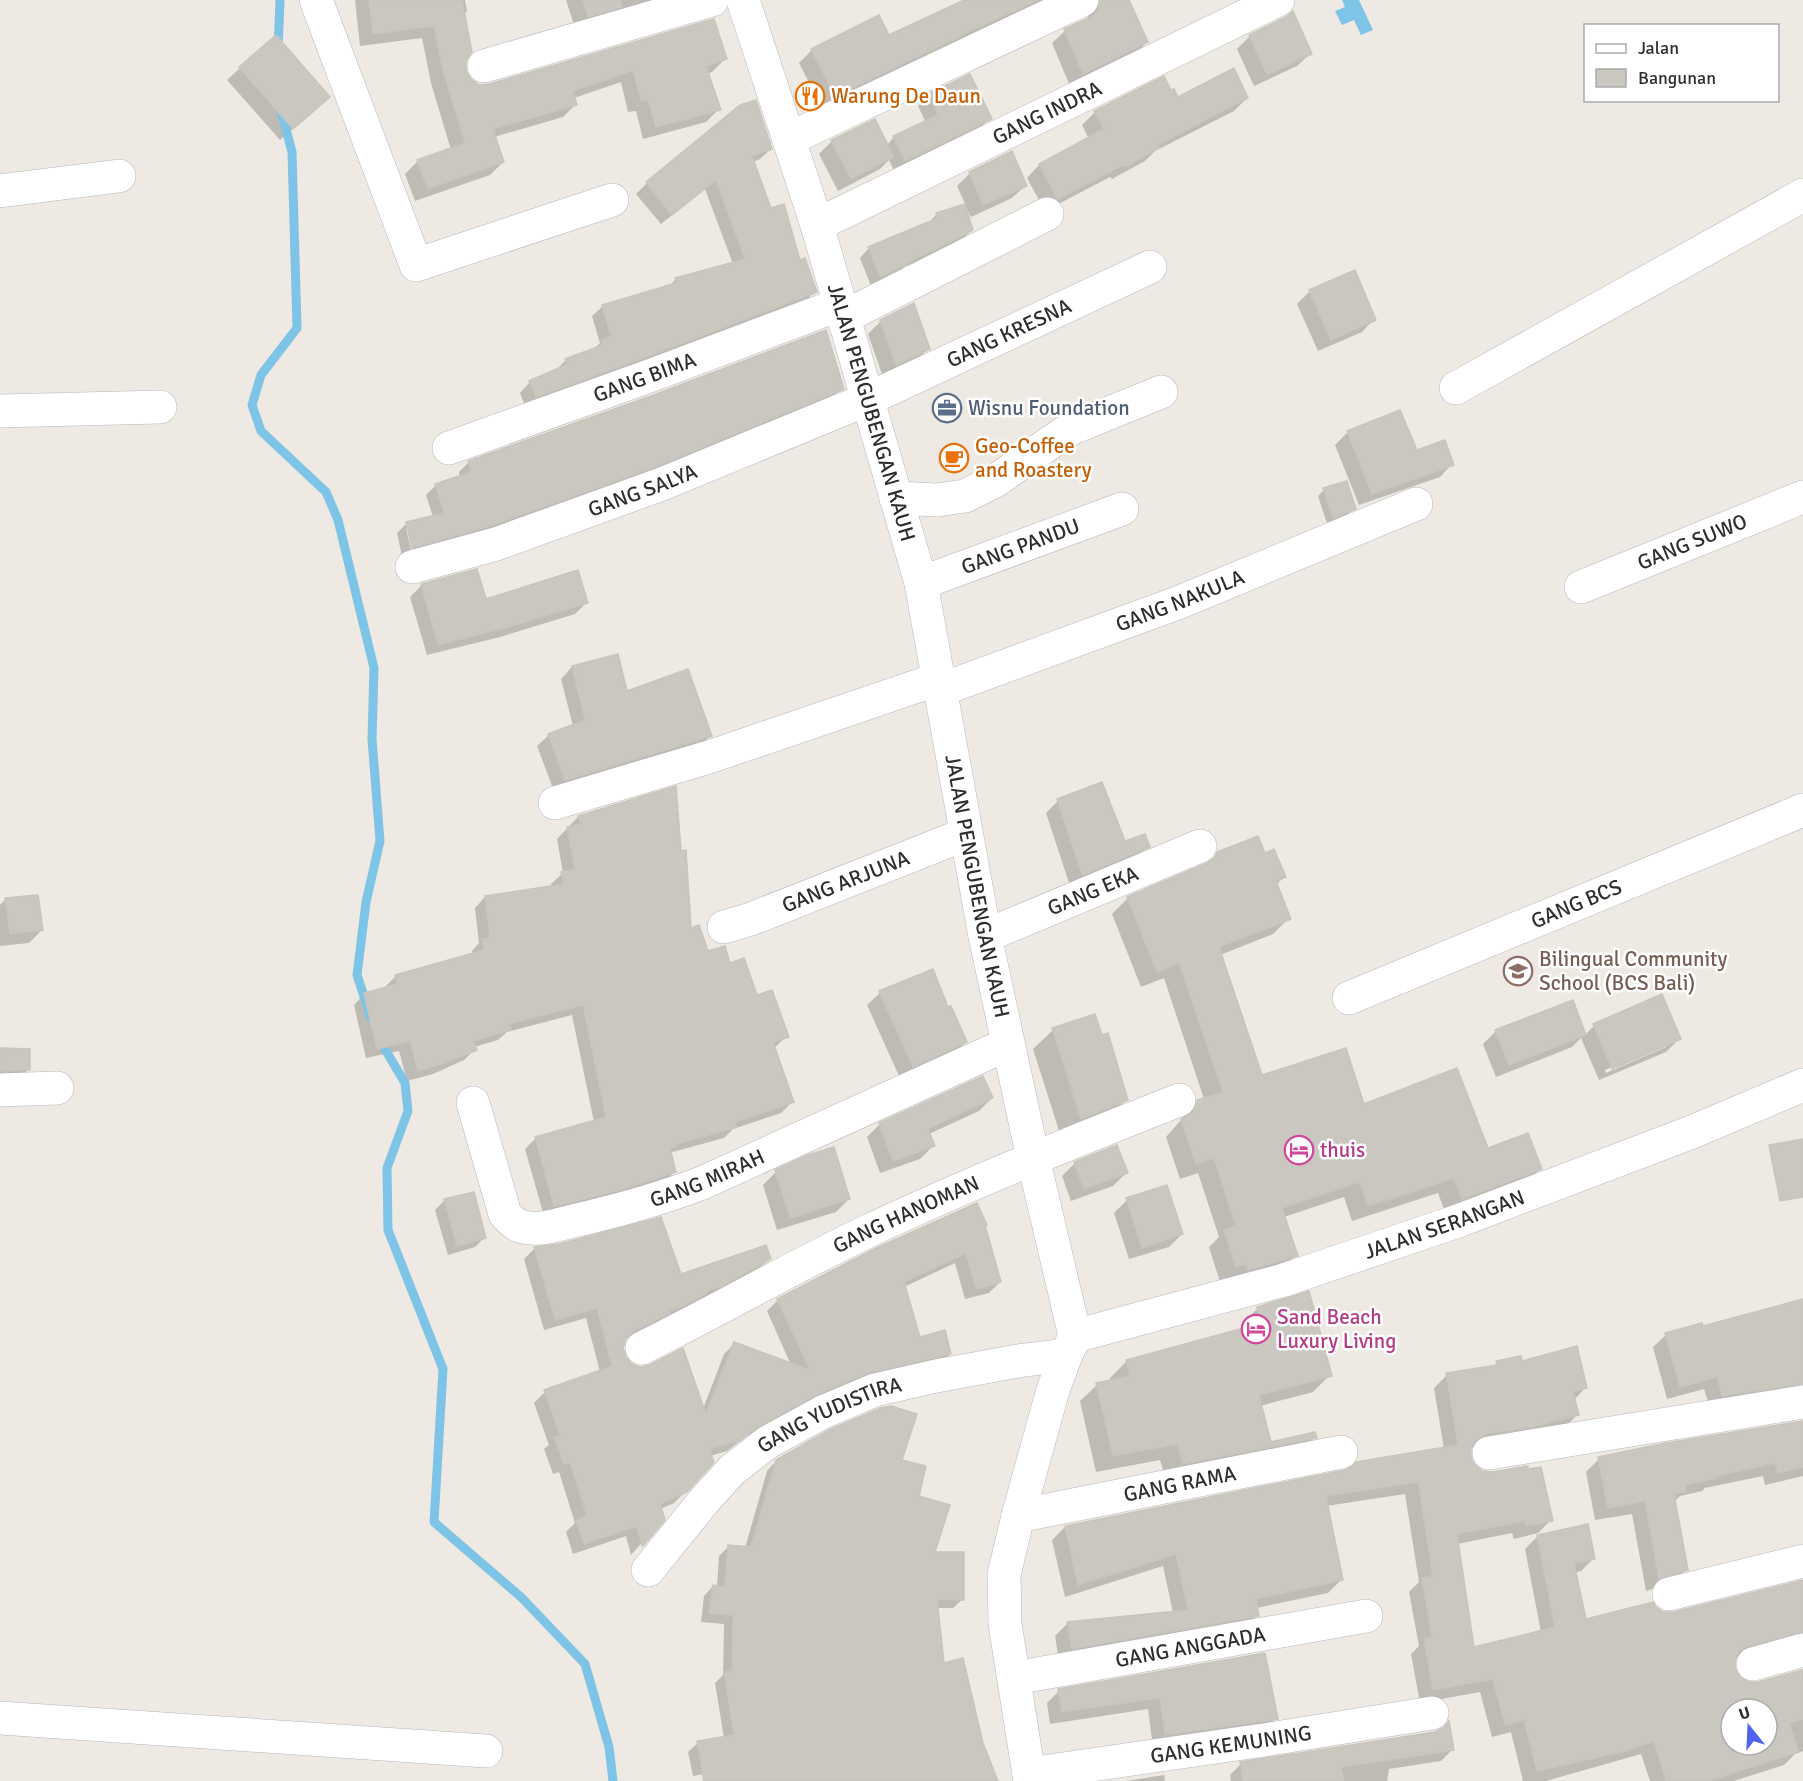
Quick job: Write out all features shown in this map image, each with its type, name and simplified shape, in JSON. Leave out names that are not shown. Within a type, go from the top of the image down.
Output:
[{"type":"street","points":[[316,0],[416,265],[612,201]]},
{"type":"street","points":[[484,66],[712,0]]},
{"type":"street","name":"JALAN PENGUBENGAN KAUH","points":[[743,0],[843,310],[921,583],[985,936],[1033,1158],[1070,1345]]},
{"type":"street","points":[[789,139],[1082,0]]},
{"type":"street","name":"GANG INDRA","points":[[817,225],[1278,0]]},
{"type":"street","points":[[0,191],[119,176]]},
{"type":"street","points":[[1456,388],[1803,195]]},
{"type":"street","points":[[843,310],[1047,214]]},
{"type":"street","name":"GANG KRESNA","points":[[868,399],[1150,267]]},
{"type":"street","name":"GANG BIMA","points":[[449,448],[843,310]]},
{"type":"street","points":[[896,498],[937,500],[965,496],[995,481],[1070,429],[1161,392]]},
{"type":"street","name":"GANG SALYA","points":[[412,567],[496,544],[662,484],[868,399]]},
{"type":"street","points":[[0,411],[160,407]]},
{"type":"street","name":"GANG SUWO","points":[[1581,588],[1803,497]]},
{"type":"street","name":"GANG NAKULA","points":[[555,803],[939,684],[1180,602],[1416,504]]},
{"type":"street","name":"GANG PANDU","points":[[921,583],[1122,510]]},
{"type":"street","name":"GANG BCS","points":[[1349,998],[1803,810]]},
{"type":"street","name":"GANG ARJUNA","points":[[724,927],[751,919],[966,834]]},
{"type":"street","name":"GANG EKA","points":[[985,936],[1200,846]]},
{"type":"street","name":"GANG MIRAH","points":[[473,1103],[505,1214],[521,1227],[543,1228],[608,1213],[702,1183],[1008,1044]]},
{"type":"street","name":"JALAN SERANGAN","points":[[1070,1345],[1284,1280],[1458,1221],[1692,1132],[1803,1085]]},
{"type":"street","points":[[0,1090],[57,1088]]},
{"type":"street","name":"GANG HANOMAN","points":[[642,1348],[866,1232],[1033,1158],[1179,1100]]},
{"type":"street","points":[[1030,1778],[1005,1624],[1004,1575],[1044,1422],[1070,1345]]},
{"type":"street","name":"GANG YUDISTIRA","points":[[648,1570],[732,1470],[768,1442],[823,1412],[875,1390],[1018,1361],[1070,1345]]},
{"type":"street","points":[[1489,1453],[1803,1402]]},
{"type":"street","name":"GANG RAMA","points":[[1018,1516],[1341,1452]]},
{"type":"street","points":[[1669,1594],[1803,1561]]},
{"type":"street","name":"GANG ANGGADA","points":[[1015,1678],[1366,1616]]},
{"type":"street","points":[[1753,1664],[1803,1650]]},
{"type":"street","name":"GANG KEMUNING","points":[[1030,1778],[1432,1713]]},
{"type":"street","points":[[0,1718],[486,1751]]},
{"type":"water","points":[[1342,0],[1359,0],[1373,30],[1361,35],[1354,20],[1342,25],[1335,11],[1345,7]]},
{"type":"building","points":[[369,0],[462,0],[472,52],[466,61],[466,71],[479,85],[714,19],[727,59],[706,66],[721,110],[656,127],[648,99],[641,101],[633,70],[573,91],[577,105],[493,129],[504,162],[428,189],[417,160],[465,143],[443,70],[434,26],[373,34]]},
{"type":"building","points":[[583,0],[620,0],[622,7],[588,17]]},
{"type":"building","points":[[964,0],[1038,0],[835,96],[811,49],[879,15],[889,35]]},
{"type":"building","points":[[1100,0],[1129,0],[1148,42],[1083,74],[1064,29],[1091,17],[1098,10]]},
{"type":"building","points":[[1293,11],[1312,54],[1267,75],[1249,35],[1286,17]]},
{"type":"building","points":[[276,35],[330,97],[293,129],[239,67]]},
{"type":"building","points":[[1234,68],[1248,98],[1157,145],[1159,148],[1125,167],[1123,165],[1057,198],[1039,164],[1104,129],[1094,111],[1164,76],[1171,90],[1174,89],[1178,97]]},
{"type":"building","points":[[970,74],[992,119],[905,161],[893,136],[938,115],[928,94]]},
{"type":"building","points":[[756,100],[772,149],[752,156],[771,208],[784,204],[800,260],[805,258],[817,292],[536,397],[529,381],[568,364],[565,359],[603,345],[601,340],[611,336],[602,305],[676,283],[675,278],[745,259],[716,180],[672,215],[646,182],[740,105]]},
{"type":"building","points":[[875,119],[894,157],[851,179],[831,140]]},
{"type":"building","points":[[1012,151],[1027,186],[983,205],[969,172]]},
{"type":"building","points":[[965,204],[973,230],[880,277],[868,247],[938,218],[936,213]]},
{"type":"building","points":[[1355,270],[1376,320],[1331,340],[1309,290]]},
{"type":"building","points":[[914,303],[930,349],[896,365],[880,320]]},
{"type":"building","points":[[826,330],[844,389],[655,467],[490,526],[412,548],[406,522],[444,513],[435,484],[471,472],[468,461],[651,396]]},
{"type":"building","points":[[1400,410],[1417,450],[1445,440],[1454,465],[1372,494],[1347,431]]},
{"type":"building","points":[[1347,481],[1356,509],[1333,518],[1323,488]]},
{"type":"building","points":[[477,569],[486,599],[578,570],[588,603],[438,645],[421,584]]},
{"type":"building","points":[[618,654],[627,691],[688,669],[712,736],[565,780],[548,734],[585,720],[572,666]]},
{"type":"building","points":[[1102,782],[1125,841],[1145,834],[1150,847],[1082,875],[1057,799]]},
{"type":"building","points":[[676,786],[681,851],[686,850],[691,928],[699,925],[708,951],[725,946],[730,963],[744,958],[757,995],[772,990],[789,1037],[773,1042],[794,1102],[735,1122],[737,1127],[674,1145],[675,1147],[670,1148],[676,1172],[617,1191],[554,1206],[535,1137],[606,1117],[583,1005],[509,1024],[511,1030],[473,1041],[477,1050],[418,1071],[410,1041],[377,1049],[364,993],[397,984],[395,975],[484,950],[482,939],[490,937],[485,896],[564,884],[561,872],[575,869],[567,827],[581,824],[578,816]]},
{"type":"building","points":[[1258,836],[1265,853],[1274,849],[1286,877],[1276,881],[1291,919],[1219,947],[1262,1075],[1346,1048],[1364,1104],[1457,1068],[1488,1148],[1528,1133],[1542,1169],[1462,1199],[1454,1178],[1368,1206],[1360,1182],[1282,1208],[1298,1256],[1248,1270],[1246,1264],[1236,1267],[1224,1230],[1236,1226],[1214,1158],[1196,1164],[1181,1119],[1193,1112],[1197,1100],[1223,1092],[1179,963],[1157,972],[1127,897],[1207,863],[1215,858],[1217,852]]},
{"type":"building","points":[[38,895],[43,930],[10,934],[5,898]]},
{"type":"building","points":[[933,969],[948,1007],[951,1006],[967,1042],[913,1067],[879,991]]},
{"type":"building","points":[[1662,994],[1681,1039],[1612,1069],[1593,1024]]},
{"type":"building","points":[[1573,1000],[1586,1035],[1509,1065],[1495,1030]]},
{"type":"building","points":[[1095,1014],[1102,1035],[1108,1033],[1128,1100],[1081,1119],[1052,1028]]},
{"type":"building","points":[[0,1048],[30,1049],[30,1070],[0,1071]]},
{"type":"building","points":[[983,1076],[993,1098],[928,1129],[935,1146],[893,1161],[879,1123]]},
{"type":"building","points":[[1803,1139],[1803,1197],[1780,1201],[1769,1145]]},
{"type":"building","points":[[1117,1145],[1128,1173],[1084,1189],[1074,1162]]},
{"type":"building","points":[[834,1147],[850,1199],[790,1218],[775,1170],[808,1155]]},
{"type":"building","points":[[1167,1185],[1183,1234],[1142,1248],[1126,1198]]},
{"type":"building","points":[[474,1192],[486,1238],[457,1246],[444,1199]]},
{"type":"building","points":[[977,1203],[987,1225],[985,1225],[1001,1282],[976,1289],[966,1253],[904,1282],[920,1337],[945,1330],[951,1354],[868,1373],[814,1396],[759,1426],[739,1441],[709,1449],[714,1462],[687,1492],[660,1504],[665,1520],[644,1545],[642,1546],[637,1526],[584,1544],[576,1520],[587,1516],[570,1462],[564,1464],[554,1437],[560,1435],[544,1390],[612,1366],[597,1308],[555,1320],[534,1247],[559,1244],[661,1217],[681,1274],[766,1245],[771,1259],[722,1286],[707,1291],[708,1293],[681,1307],[669,1310],[670,1313],[634,1331],[626,1338],[623,1348],[626,1357],[632,1364],[640,1367],[650,1365],[683,1348],[706,1414],[734,1342],[810,1370],[777,1299],[872,1250]]},
{"type":"building","points":[[1309,1291],[1332,1376],[1259,1395],[1271,1442],[1315,1432],[1317,1438],[1183,1464],[1177,1444],[1113,1456],[1096,1383],[1130,1376],[1126,1360],[1251,1326],[1250,1322],[1260,1320],[1257,1307]]},
{"type":"building","points":[[1803,1299],[1803,1384],[1722,1396],[1717,1377],[1680,1387],[1665,1333],[1702,1323],[1703,1326]]},
{"type":"building","points":[[1577,1346],[1587,1388],[1573,1392],[1579,1415],[1532,1427],[1486,1434],[1477,1439],[1471,1447],[1474,1464],[1483,1471],[1492,1472],[1528,1466],[1528,1469],[1541,1467],[1553,1521],[1526,1526],[1525,1521],[1457,1534],[1474,1647],[1555,1627],[1537,1535],[1588,1524],[1595,1559],[1574,1563],[1586,1619],[1653,1602],[1663,1612],[1673,1612],[1803,1580],[1803,1632],[1748,1646],[1739,1651],[1735,1660],[1735,1668],[1740,1677],[1749,1682],[1758,1682],[1802,1670],[1803,1719],[1789,1723],[1799,1752],[1708,1781],[1666,1781],[1654,1741],[1626,1751],[1537,1771],[1524,1720],[1505,1725],[1493,1679],[1433,1690],[1424,1639],[1432,1637],[1422,1578],[1433,1576],[1418,1482],[1326,1496],[1343,1580],[1256,1599],[1259,1616],[1072,1649],[1067,1622],[1188,1610],[1176,1554],[1078,1585],[1065,1526],[1345,1470],[1356,1462],[1458,1445],[1446,1373],[1497,1365],[1496,1361],[1521,1356],[1522,1361]]},
{"type":"building","points":[[891,1406],[917,1414],[902,1460],[926,1466],[919,1496],[950,1505],[935,1552],[964,1552],[964,1600],[937,1599],[944,1663],[963,1658],[983,1743],[998,1781],[704,1781],[697,1741],[734,1735],[724,1672],[732,1671],[733,1615],[709,1613],[713,1585],[725,1587],[728,1545],[751,1547],[776,1460],[831,1429]]},
{"type":"building","points":[[1803,1421],[1803,1467],[1778,1473],[1775,1463],[1685,1485],[1686,1492],[1674,1494],[1688,1570],[1659,1579],[1645,1501],[1608,1508],[1598,1457],[1666,1443]]},
{"type":"building","points":[[1265,1653],[1278,1719],[1165,1735],[1160,1698],[1062,1712],[1058,1689]]},
{"type":"building","points":[[1449,1721],[1454,1750],[1341,1767],[1344,1781],[1243,1781],[1240,1762],[1435,1732]]},
{"type":"waterway","points":[[278,49],[280,0]]},
{"type":"waterway","points":[[280,107],[292,152],[297,328],[261,375],[252,405],[261,431],[326,492],[338,520],[374,668],[372,739],[380,841],[366,902],[357,975],[371,1018]]},
{"type":"waterway","points":[[379,1039],[405,1083],[408,1111],[387,1168],[388,1230],[443,1369],[434,1522],[522,1598],[585,1664],[609,1747],[613,1781]]},
{"type":"place","name":"Warung De Daun","points":[[810,96]]},
{"type":"place","name":"Wisnu Foundation","points":[[947,408]]},
{"type":"place","name":"Geo-Coffee and Roastery","points":[[954,458]]},
{"type":"place","name":"Bilingual Community School (BCS Bali)","points":[[1518,971]]},
{"type":"place","name":"thuis","points":[[1299,1150]]},
{"type":"place","name":"Sand Beach Luxury Living","points":[[1256,1329]]}]
